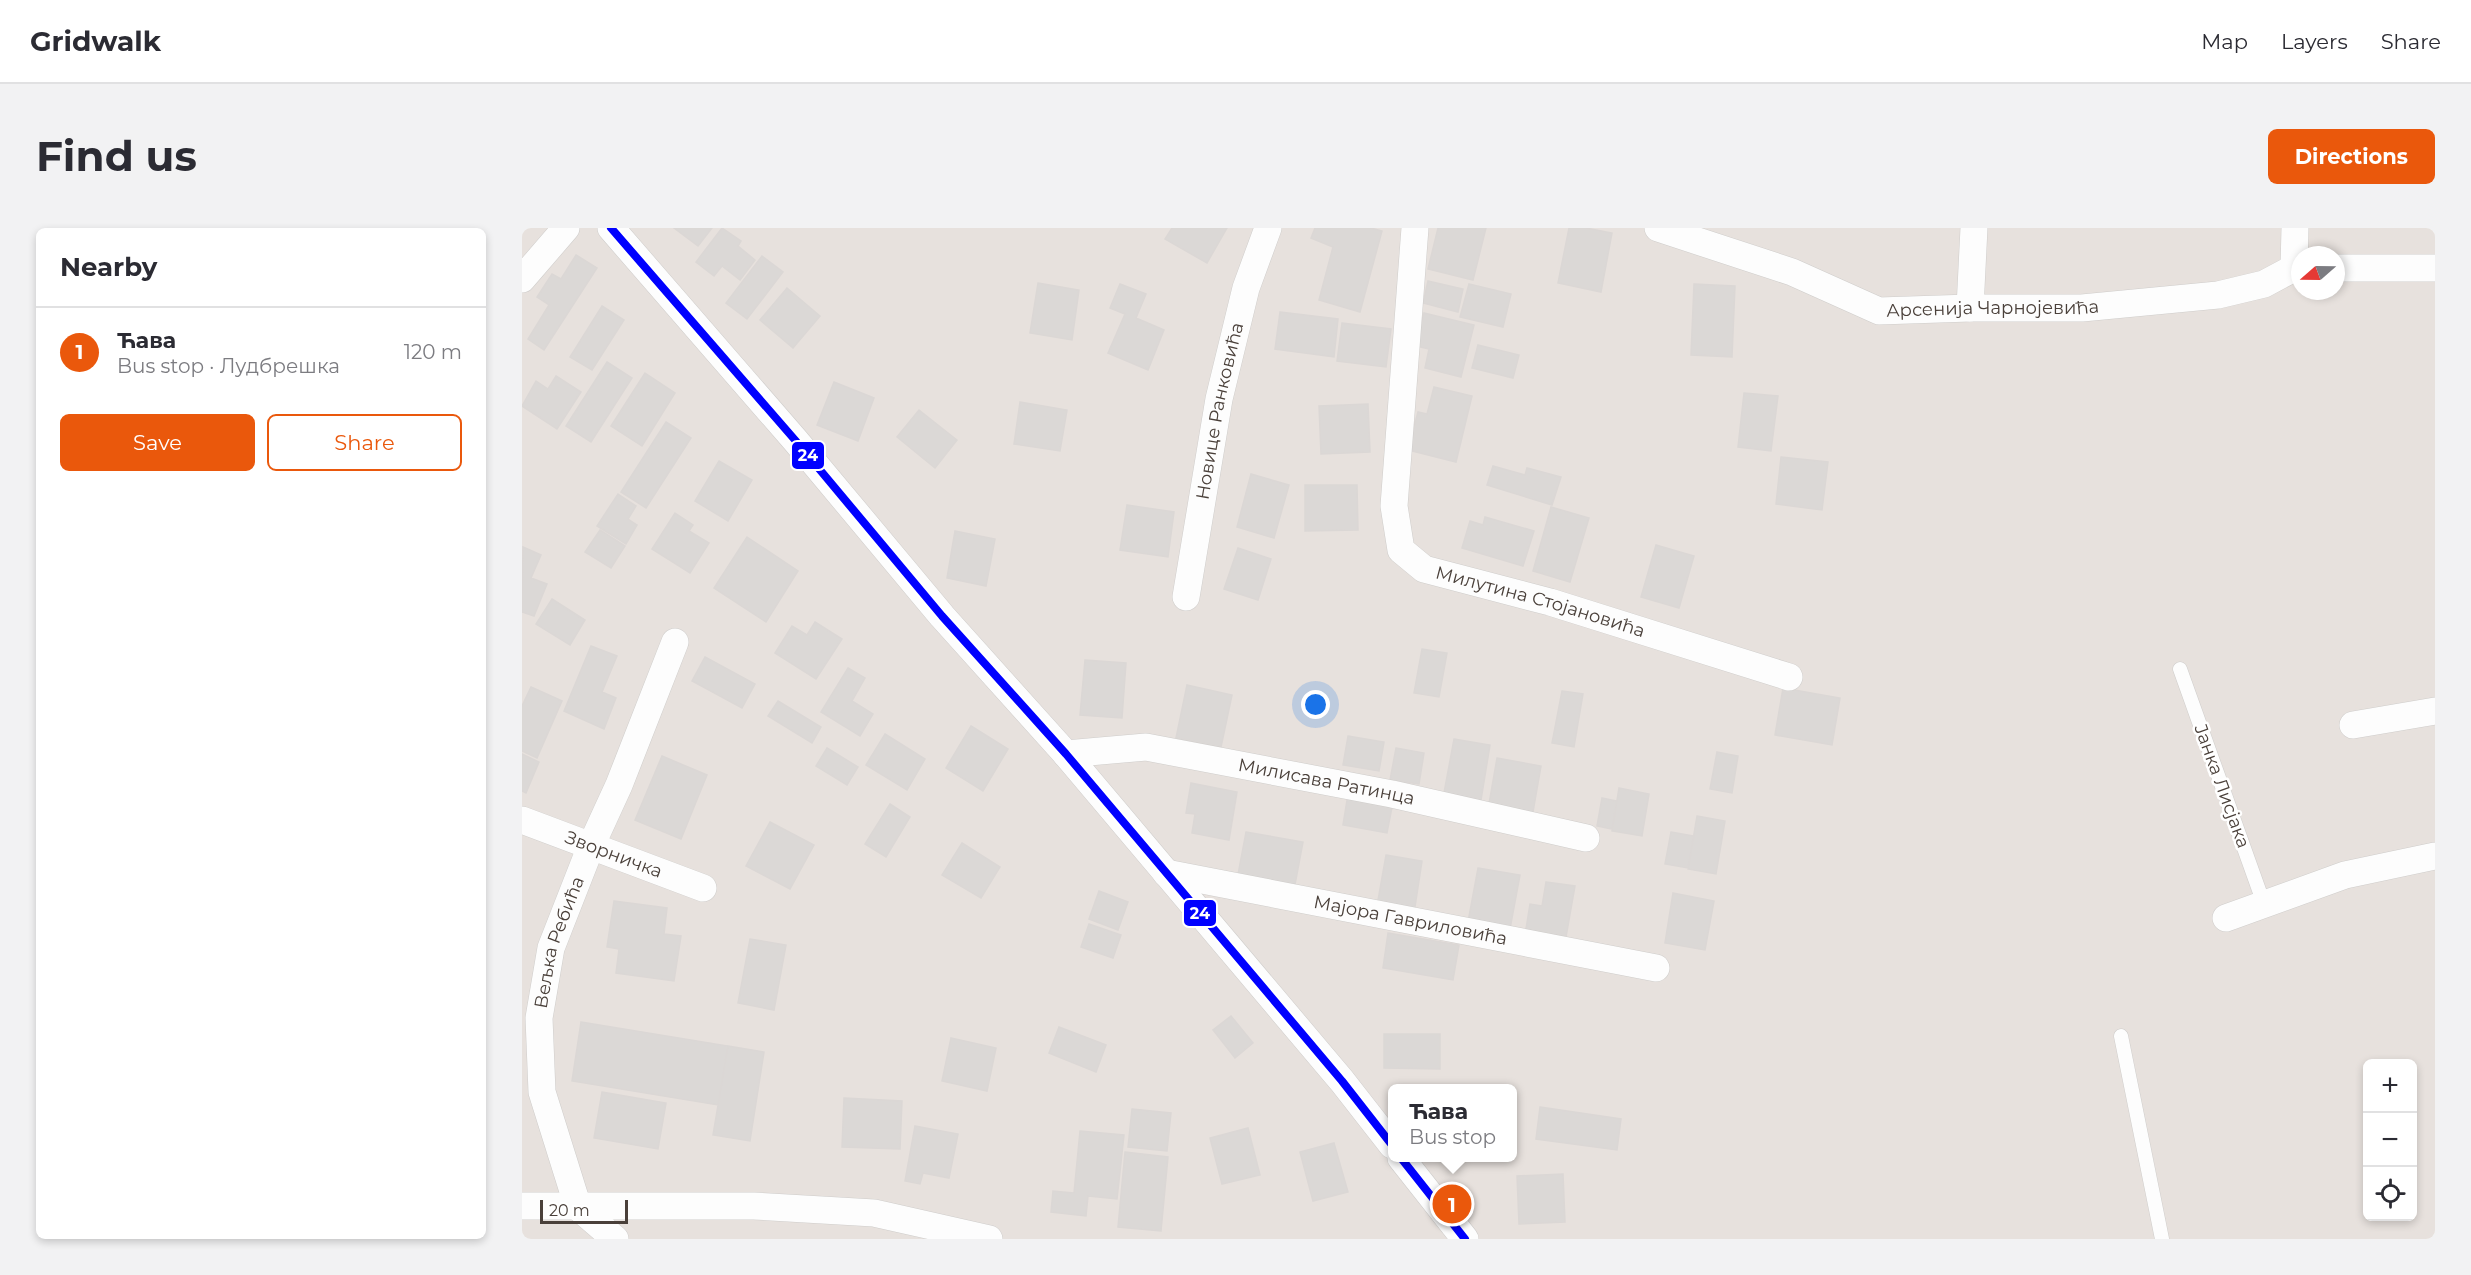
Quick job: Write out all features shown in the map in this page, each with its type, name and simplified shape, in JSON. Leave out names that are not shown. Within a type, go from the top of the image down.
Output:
[{"type":"street","points":[[522,279],[567,228]]},
{"type":"street","points":[[611,228],[795,440],[942,616],[1066,754],[1342,1081],[1388,1140]]},
{"type":"street","name":"Новице Ранковића","points":[[1186,597],[1219,399],[1246,288],[1268,228]]},
{"type":"street","name":"Милутина Стојановића","points":[[1415,228],[1394,506],[1401,550],[1424,569],[1550,602],[1788,677]]},
{"type":"street","name":"Арсенија Чарнојевића","points":[[1658,228],[1792,272],[1879,311],[1970,308],[2082,309],[2218,296],[2264,284],[2291,271]]},
{"type":"street","points":[[1970,308],[1974,228]]},
{"type":"street","points":[[2295,228],[2296,246]]},
{"type":"street","points":[[2345,268],[2435,268]]},
{"type":"street","name":"Вељка Ребића","points":[[578,1207],[542,1092],[539,1018],[550,948],[591,846],[619,785],[675,642]]},
{"type":"street","points":[[2353,725],[2435,711]]},
{"type":"street","name":"Милисава Ратинца","points":[[1066,754],[1146,747],[1392,794],[1586,838]]},
{"type":"street","name":"Зворничка","points":[[522,820],[703,888]]},
{"type":"street","points":[[2226,918],[2345,875],[2435,856]]},
{"type":"street","name":"Мајора Гавриловића","points":[[1166,873],[1656,968]]},
{"type":"street","points":[[1404,1162],[1465,1239]]},
{"type":"street","points":[[522,1206],[754,1206],[874,1213],[988,1239]]},
{"type":"street","points":[[578,1207],[615,1239]]},
{"type":"lane","name":"Јанка Лисјака","points":[[2180,669],[2264,904]]},
{"type":"lane","points":[[2121,1036],[2162,1239]]},
{"type":"shaded area","points":[[522,228],[2435,228],[2435,1239],[522,1239]]},
{"type":"building","points":[[674,228],[712,228],[698,246]]},
{"type":"building","points":[[722,228],[741,241],[738,246],[755,260],[740,280],[722,266],[714,276],[696,262]]},
{"type":"building","points":[[1172,228],[1227,228],[1207,263],[1165,239]]},
{"type":"building","points":[[1315,228],[1371,228],[1382,231],[1360,312],[1319,300],[1333,247],[1311,238]]},
{"type":"building","points":[[1438,228],[1486,228],[1473,280],[1428,269]]},
{"type":"building","points":[[1569,228],[1586,228],[1612,233],[1601,292],[1558,283]]},
{"type":"building","points":[[576,255],[597,268],[544,350],[528,339],[549,305],[537,297],[552,274],[561,279]]},
{"type":"building","points":[[762,256],[783,272],[747,319],[726,303]]},
{"type":"building","points":[[1428,281],[1463,289],[1458,312],[1423,303]]},
{"type":"building","points":[[1038,283],[1079,290],[1072,340],[1030,333]]},
{"type":"building","points":[[1120,284],[1146,294],[1136,318],[1164,330],[1148,370],[1108,353],[1125,314],[1110,308]]},
{"type":"building","points":[[1469,284],[1511,294],[1503,327],[1460,317]]},
{"type":"building","points":[[1694,284],[1735,286],[1732,357],[1691,355]]},
{"type":"building","points":[[787,288],[820,316],[793,348],[760,320]]},
{"type":"building","points":[[602,306],[624,320],[592,370],[570,357]]},
{"type":"building","points":[[1280,312],[1338,319],[1334,357],[1275,349]]},
{"type":"building","points":[[1424,313],[1474,325],[1461,377],[1425,368],[1429,349],[1416,346]]},
{"type":"building","points":[[1342,323],[1391,329],[1386,367],[1337,361]]},
{"type":"building","points":[[1478,345],[1519,355],[1513,378],[1472,368]]},
{"type":"building","points":[[607,362],[632,378],[591,442],[566,426]]},
{"type":"building","points":[[645,373],[675,393],[642,446],[611,426]]},
{"type":"building","points":[[556,376],[581,392],[557,429],[522,406],[536,381],[548,389]]},
{"type":"building","points":[[834,382],[874,398],[858,441],[817,425]]},
{"type":"building","points":[[1434,387],[1472,396],[1456,462],[1408,450],[1418,412],[1427,414]]},
{"type":"building","points":[[1744,393],[1778,396],[1771,451],[1738,447]]},
{"type":"building","points":[[1020,402],[1067,410],[1060,451],[1014,444]]},
{"type":"building","points":[[1368,404],[1370,452],[1321,454],[1319,406]]},
{"type":"building","points":[[919,410],[957,440],[935,468],[897,437]]},
{"type":"building","points":[[666,422],[691,438],[646,508],[621,492]]},
{"type":"building","points":[[1781,457],[1828,462],[1822,510],[1776,504]]},
{"type":"building","points":[[719,461],[752,480],[728,521],[695,501]]},
{"type":"building","points":[[1493,466],[1525,475],[1527,468],[1561,477],[1552,505],[1487,485]]},
{"type":"building","points":[[1251,474],[1289,485],[1274,538],[1237,527]]},
{"type":"building","points":[[1305,485],[1357,485],[1358,530],[1305,531]]},
{"type":"building","points":[[618,494],[636,506],[628,519],[637,525],[626,544],[597,526]]},
{"type":"building","points":[[1127,505],[1174,512],[1168,557],[1120,550]]},
{"type":"building","points":[[1551,507],[1589,518],[1570,582],[1533,571]]},
{"type":"building","points":[[675,513],[693,525],[689,531],[709,543],[690,573],[652,549]]},
{"type":"building","points":[[1485,517],[1534,531],[1523,566],[1462,548],[1470,521],[1483,525]]},
{"type":"building","points":[[600,530],[625,546],[611,568],[585,552]]},
{"type":"building","points":[[955,531],[995,539],[986,586],[947,578]]},
{"type":"building","points":[[747,537],[798,571],[766,622],[714,588]]},
{"type":"building","points":[[1656,545],[1694,556],[1679,608],[1641,597]]},
{"type":"building","points":[[523,547],[541,555],[531,578],[547,584],[534,616],[522,612]]},
{"type":"building","points":[[1238,548],[1271,559],[1258,600],[1224,589]]},
{"type":"building","points":[[552,599],[585,620],[570,645],[536,624]]},
{"type":"building","points":[[815,622],[842,639],[816,679],[775,653],[792,626],[807,635]]},
{"type":"building","points":[[591,646],[617,656],[602,692],[616,698],[604,729],[564,711]]},
{"type":"building","points":[[1422,649],[1447,653],[1439,697],[1414,693]]},
{"type":"building","points":[[705,657],[755,684],[742,708],[692,681]]},
{"type":"building","points":[[1085,660],[1126,663],[1122,718],[1080,715]]},
{"type":"building","points":[[848,668],[865,678],[852,701],[873,714],[860,736],[821,712]]},
{"type":"building","points":[[1187,685],[1232,695],[1221,747],[1176,738]]},
{"type":"building","points":[[531,687],[562,701],[537,758],[522,751],[522,706]]},
{"type":"building","points":[[1783,688],[1840,698],[1832,745],[1775,735]]},
{"type":"building","points":[[1562,691],[1583,694],[1574,747],[1552,743]]},
{"type":"building","points":[[778,701],[821,727],[812,743],[768,716]]},
{"type":"building","points":[[971,726],[1008,749],[983,791],[946,768]]},
{"type":"building","points":[[885,734],[925,759],[907,790],[866,765]]},
{"type":"building","points":[[1348,736],[1384,742],[1379,771],[1343,765]]},
{"type":"building","points":[[1454,739],[1490,745],[1481,800],[1444,793]]},
{"type":"building","points":[[827,748],[858,767],[847,785],[816,766]]},
{"type":"building","points":[[1396,748],[1424,753],[1419,784],[1390,780]]},
{"type":"building","points":[[1717,752],[1738,756],[1732,793],[1710,789]]},
{"type":"building","points":[[522,754],[539,762],[526,793],[522,791]]},
{"type":"building","points":[[662,756],[707,775],[681,839],[635,820]]},
{"type":"building","points":[[1497,758],[1541,766],[1533,812],[1489,804]]},
{"type":"building","points":[[1191,783],[1237,792],[1229,840],[1192,833],[1195,814],[1186,813]]},
{"type":"building","points":[[1619,788],[1649,794],[1642,836],[1612,831]]},
{"type":"building","points":[[1348,794],[1393,802],[1387,833],[1343,825]]},
{"type":"building","points":[[1602,798],[1617,801],[1612,829],[1597,826]]},
{"type":"building","points":[[890,804],[910,817],[886,857],[865,844]]},
{"type":"building","points":[[1697,816],[1725,821],[1716,874],[1688,869]]},
{"type":"building","points":[[770,822],[814,845],[790,889],[746,866]]},
{"type":"building","points":[[1246,832],[1303,842],[1294,890],[1237,880]]},
{"type":"building","points":[[1671,832],[1694,836],[1688,868],[1665,864]]},
{"type":"building","points":[[962,843],[1000,867],[981,898],[942,875]]},
{"type":"building","points":[[1386,855],[1422,861],[1414,913],[1377,906]]},
{"type":"building","points":[[1478,868],[1520,875],[1510,929],[1468,922]]},
{"type":"building","points":[[1546,882],[1575,886],[1566,937],[1526,929],[1530,904],[1542,906]]},
{"type":"building","points":[[1099,891],[1128,902],[1118,930],[1089,919]]},
{"type":"building","points":[[1673,893],[1714,901],[1705,950],[1665,943]]},
{"type":"building","points":[[614,901],[667,908],[664,934],[681,936],[674,981],[616,973],[619,949],[607,947]]},
{"type":"building","points":[[1089,924],[1121,935],[1113,958],[1081,947]]},
{"type":"building","points":[[1388,933],[1459,945],[1453,980],[1383,968]]},
{"type":"building","points":[[750,939],[786,945],[774,1010],[738,1003]]},
{"type":"building","points":[[1231,1016],[1253,1043],[1235,1058],[1213,1030]]},
{"type":"building","points":[[581,1022],[728,1046],[718,1105],[572,1081]]},
{"type":"building","points":[[1059,1027],[1106,1045],[1096,1072],[1049,1053]]},
{"type":"building","points":[[1384,1034],[1440,1034],[1440,1069],[1384,1068]]},
{"type":"building","points":[[951,1038],[996,1048],[987,1091],[942,1081]]},
{"type":"building","points":[[728,1046],[764,1052],[750,1141],[713,1135]]},
{"type":"building","points":[[602,1092],[666,1103],[658,1149],[594,1138]]},
{"type":"building","points":[[844,1098],[902,1101],[900,1149],[842,1147]]},
{"type":"building","points":[[1540,1107],[1621,1119],[1617,1150],[1536,1139]]},
{"type":"building","points":[[1132,1109],[1171,1113],[1167,1151],[1128,1147]]},
{"type":"building","points":[[915,1126],[958,1134],[949,1178],[923,1173],[920,1184],[905,1181]]},
{"type":"building","points":[[1248,1128],[1260,1175],[1222,1184],[1210,1138]]},
{"type":"building","points":[[1080,1131],[1124,1135],[1117,1199],[1088,1196],[1086,1216],[1051,1212],[1053,1191],[1074,1193]]},
{"type":"building","points":[[1334,1143],[1348,1192],[1313,1201],[1300,1152]]},
{"type":"building","points":[[1125,1152],[1168,1157],[1161,1231],[1118,1227]]},
{"type":"building","points":[[1563,1174],[1565,1222],[1519,1224],[1517,1176]]},
{"type":"transit line","name":"24","points":[[611,228],[795,440],[942,616],[1066,754],[1342,1081],[1388,1140]]},
{"type":"transit line","name":"24","points":[[1404,1162],[1465,1239]]},
{"type":"place","name":"Ћава","points":[[1452,1204]]}]
